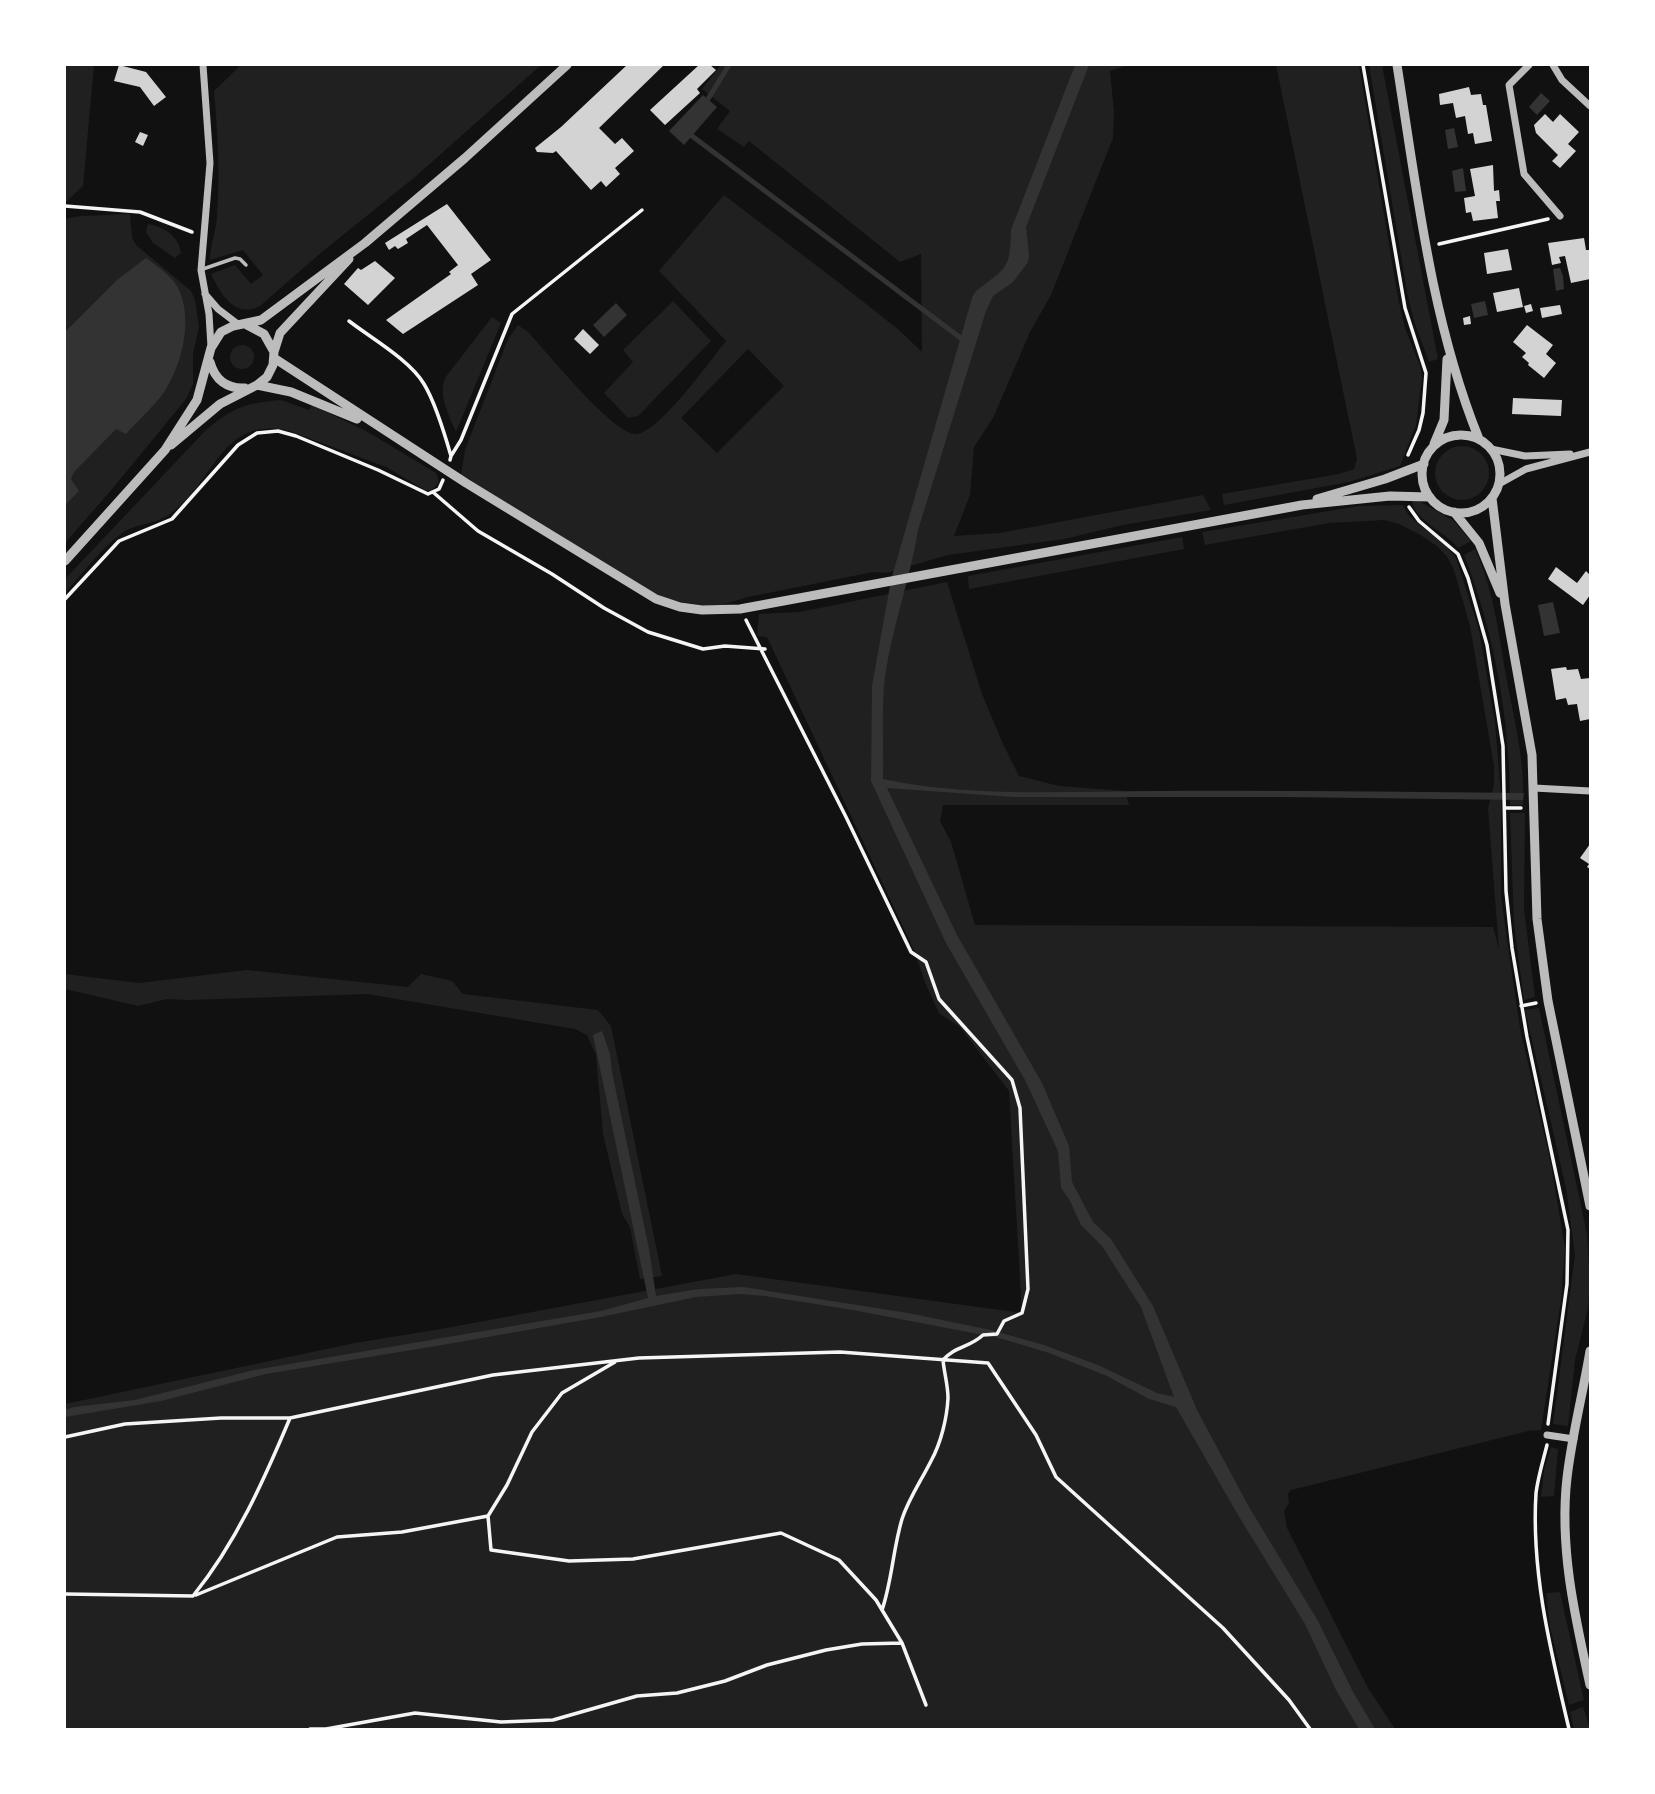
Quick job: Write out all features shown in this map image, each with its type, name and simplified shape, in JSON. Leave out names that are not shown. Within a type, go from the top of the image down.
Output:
[{"type":"street","points":[[203,65],[210,163],[201,270],[209,314],[211,366],[218,378],[228,386],[291,392],[319,401],[393,436]]},
{"type":"street","points":[[165,450],[197,400],[210,350],[221,332],[261,320],[365,243],[465,158],[567,65]]},
{"type":"street","points":[[1397,65],[1427,247],[1447,347],[1465,407],[1479,439]]},
{"type":"street","points":[[1530,65],[1509,85],[1524,174],[1560,216]]},
{"type":"street","points":[[1553,65],[1562,80],[1590,106]]},
{"type":"street","points":[[65,561],[165,450],[220,404],[252,387],[270,371],[279,333],[365,243]]},
{"type":"street","points":[[204,293],[218,309],[243,325],[264,334],[274,355],[393,436],[573,550],[656,599],[680,607],[702,610],[740,609],[1302,505],[1406,496],[1430,497]]},
{"type":"street","points":[[1432,449],[1445,438],[1454,436],[1479,439],[1491,449],[1498,462],[1499,484],[1492,498],[1471,512],[1454,512],[1441,507],[1430,497],[1423,481],[1424,464],[1444,420],[1447,347]]},
{"type":"street","points":[[1491,449],[1525,456],[1589,452]]},
{"type":"street","points":[[1499,484],[1525,469],[1589,452]]},
{"type":"street","points":[[1302,505],[1424,464]]},
{"type":"street","points":[[1492,498],[1505,604],[1532,755],[1537,919],[1548,1001],[1590,1206]]},
{"type":"street","points":[[1454,512],[1479,543],[1505,604]]},
{"type":"street","points":[[1534,788],[1590,791]]},
{"type":"street","points":[[1590,1351],[1567,1478],[1566,1560],[1590,1685]]},
{"type":"street","points":[[1547,1435],[1574,1439]]},
{"type":"lane","points":[[201,270],[238,258],[246,265]]},
{"type":"path","points":[[1363,65],[1405,308],[1426,373],[1426,392],[1419,430],[1404,471]]},
{"type":"path","points":[[65,206],[140,212],[203,236]]},
{"type":"path","points":[[434,493],[441,484],[445,468],[461,440],[512,314],[642,210]]},
{"type":"path","points":[[1427,247],[1560,216]]},
{"type":"path","points":[[349,321],[411,368],[424,384],[452,456]]},
{"type":"path","points":[[65,599],[119,541],[172,519],[239,444],[257,433],[278,431],[378,470],[423,493],[434,493],[478,531],[648,632],[703,649],[725,646],[763,649]]},
{"type":"path","points":[[1406,496],[1413,514],[1458,554],[1468,578],[1487,645],[1503,746],[1506,891],[1512,948],[1527,1037],[1568,1230],[1567,1284],[1547,1435],[1536,1491],[1539,1584],[1569,1729]]},
{"type":"path","points":[[740,609],[763,649],[911,952],[926,962],[939,999],[1012,1080],[1020,1108],[1028,1289],[1022,1313],[1004,1321],[997,1334],[983,1335],[973,1345],[951,1351],[943,1360],[948,1397],[942,1429],[933,1458],[911,1496],[902,1519],[882,1610]]},
{"type":"path","points":[[65,1437],[125,1424],[221,1418],[290,1418],[493,1375],[639,1358],[840,1352],[988,1363],[1036,1435],[1056,1477],[1223,1628],[1289,1700],[1310,1729]]},
{"type":"path","points":[[617,1361],[562,1393],[532,1432],[507,1485],[488,1516],[491,1550],[569,1561],[633,1559],[781,1533],[839,1560],[876,1600],[902,1643],[926,1705]]},
{"type":"path","points":[[193,1596],[216,1568],[256,1494],[290,1418]]},
{"type":"path","points":[[65,1594],[193,1596],[337,1536],[402,1532],[488,1516]]},
{"type":"path","points":[[310,1729],[326,1729],[415,1713],[501,1722],[553,1720],[637,1696],[677,1693],[725,1681],[767,1665],[826,1650],[862,1644],[902,1643]]},
{"type":"shaded area","points":[[65,65],[94,65],[83,186],[65,203]]},
{"type":"shaded area","points":[[241,65],[541,65],[415,177],[260,306],[243,309],[236,307],[224,296],[211,274],[235,265],[251,284],[263,275],[243,250],[210,260],[218,186],[214,91]]},
{"type":"shaded area","points":[[721,65],[1128,65],[1110,71],[1114,112],[1113,138],[1051,295],[1030,332],[993,418],[974,447],[970,495],[954,536],[1000,533],[1203,495],[1211,510],[1123,525],[1064,539],[948,555],[886,573],[873,572],[721,605],[704,606],[665,599],[461,475],[465,450],[508,339],[518,325],[528,332],[598,408],[627,431],[637,434],[647,430],[671,409],[726,341],[659,271],[724,195],[899,330],[922,352],[921,254],[900,262],[749,141],[744,147],[717,129],[730,111],[702,89]],"holes":[[[748,349],[784,386],[717,453],[681,418]]]},
{"type":"shaded area","points":[[1075,65],[1089,65],[1026,227],[1028,262],[1013,282],[993,296],[986,311],[918,530],[885,677],[883,779],[951,789],[1020,792],[1524,793],[1523,800],[1013,797],[887,788],[957,935],[1042,1083],[1069,1146],[1072,1182],[1093,1222],[1111,1239],[1153,1306],[1197,1410],[1249,1507],[1318,1621],[1353,1692],[1375,1729],[1359,1729],[1336,1690],[1305,1624],[1176,1407],[1149,1399],[1107,1376],[1049,1353],[999,1338],[765,1296],[740,1294],[696,1297],[601,1317],[266,1374],[161,1401],[65,1417],[65,1410],[74,1407],[135,1400],[254,1370],[601,1311],[648,1298],[593,1035],[602,1031],[610,1054],[656,1296],[699,1289],[743,1287],[908,1313],[991,1330],[1044,1345],[1098,1365],[1157,1393],[1174,1397],[1141,1307],[1102,1246],[1081,1225],[1061,1188],[1058,1151],[1025,1080],[946,943],[871,781],[872,686],[891,580],[972,298],[975,292],[1000,272],[1007,261],[1011,230]]},
{"type":"shaded area","points":[[1276,65],[1359,65],[1398,298],[1422,377],[1416,425],[1400,466],[1349,482],[1224,505],[1222,494],[1339,474],[1354,469],[1357,459]]},
{"type":"shaded area","points":[[1369,65],[1382,65],[1438,359],[1429,362],[1407,292]]},
{"type":"shaded area","points":[[1541,93],[1550,101],[1537,115],[1529,107]]},
{"type":"shaded area","points":[[703,95],[717,107],[684,145],[669,131]]},
{"type":"shaded area","points":[[1454,128],[1458,147],[1448,149],[1445,130]]},
{"type":"shaded area","points":[[1463,168],[1466,191],[1455,192],[1452,171]]},
{"type":"shaded area","points":[[130,214],[132,237],[136,245],[191,291],[195,300],[199,327],[193,354],[193,384],[186,399],[65,543],[65,219]]},
{"type":"shaded area","points":[[148,224],[170,233],[181,253],[175,258],[153,243],[146,232]]},
{"type":"shaded area","points":[[146,258],[172,279],[182,300],[185,326],[177,366],[162,395],[126,434],[116,429],[74,472],[71,479],[79,491],[65,505],[65,332],[117,280]]},
{"type":"shaded area","points":[[1560,268],[1564,289],[1556,291],[1553,269]]},
{"type":"shaded area","points":[[673,301],[711,341],[638,416],[628,418],[604,393],[633,362],[623,350]]},
{"type":"shaded area","points":[[1485,301],[1488,315],[1474,318],[1471,304]]},
{"type":"shaded area","points":[[616,303],[627,315],[604,337],[593,325]]},
{"type":"shaded area","points":[[492,317],[501,323],[456,432],[444,399],[445,378]]},
{"type":"shaded area","points":[[242,345],[253,352],[254,357],[247,368],[242,369],[231,362],[230,357],[237,346]]},
{"type":"shaded area","points":[[281,400],[309,410],[312,405],[366,431],[436,473],[439,482],[431,491],[425,490],[386,467],[290,431],[267,429],[248,433],[233,442],[185,501],[165,517],[130,528],[117,537],[65,593],[65,579],[206,430],[224,416],[241,408]]},
{"type":"shaded area","points":[[1462,446],[1481,454],[1489,473],[1481,492],[1462,500],[1443,492],[1435,473],[1443,454]]},
{"type":"shaded area","points":[[1412,501],[1419,501],[1454,521],[1471,541],[1458,548],[1419,515]]},
{"type":"shaded area","points":[[1403,505],[1409,516],[1447,547],[1456,558],[1479,630],[1495,722],[1501,797],[1501,895],[1507,940],[1520,1028],[1551,1164],[1565,1248],[1561,1300],[1541,1430],[1291,1490],[1288,1494],[1289,1503],[1284,1511],[1287,1528],[1368,1688],[1395,1729],[65,1729],[65,1404],[355,1343],[736,1274],[1022,1313],[1009,1091],[960,1027],[939,1013],[914,950],[767,637],[757,636],[759,614],[800,612],[947,582],[982,694],[1019,776],[1059,786],[1125,791],[1129,805],[943,805],[940,821],[951,842],[975,925],[1493,927],[1499,949],[1488,808],[1494,785],[1494,766],[1470,626],[1448,558],[1437,546],[1419,534],[1384,520],[1329,523],[1205,545],[1202,532],[1359,506]]},
{"type":"shaded area","points":[[1182,537],[1184,549],[969,589],[968,576]]},
{"type":"shaded area","points":[[1475,549],[1491,595],[1498,628],[1521,756],[1523,805],[1510,805],[1507,742],[1499,678],[1484,616],[1464,555]]},
{"type":"shaded area","points":[[1553,602],[1560,633],[1544,636],[1538,605]]},
{"type":"shaded area","points":[[1510,813],[1525,813],[1524,909],[1535,997],[1524,1000],[1514,924]]},
{"type":"shaded area","points":[[247,970],[408,987],[421,974],[452,981],[463,994],[598,1010],[611,1026],[662,1276],[640,1279],[630,1227],[622,1214],[603,1134],[596,1055],[587,1035],[575,1029],[367,994],[167,999],[138,1006],[65,989],[65,974],[139,983]]},
{"type":"shaded area","points":[[1539,1008],[1587,1234],[1590,1280],[1588,1308],[1575,1360],[1568,1426],[1553,1424],[1575,1255],[1566,1188],[1525,1010]]},
{"type":"shaded area","points":[[1551,1447],[1558,1449],[1554,1496],[1541,1497],[1544,1470]]},
{"type":"shaded area","points":[[1560,1592],[1584,1700],[1569,1705],[1550,1627],[1546,1593]]},
{"type":"shaded area","points":[[1583,1707],[1590,1729],[1574,1729],[1570,1712]]},
{"type":"building","points":[[119,65],[146,72],[166,97],[154,106],[140,87],[114,81]]},
{"type":"building","points":[[627,65],[664,65],[599,128],[615,144],[622,138],[634,151],[615,168],[620,174],[606,187],[601,181],[591,190],[556,151],[537,152],[535,148]]},
{"type":"building","points":[[699,65],[710,65],[716,70],[697,89],[700,93],[665,125],[650,110]]},
{"type":"building","points":[[1469,87],[1471,95],[1481,94],[1483,105],[1486,105],[1492,141],[1475,144],[1473,133],[1468,134],[1465,116],[1456,118],[1453,103],[1440,105],[1439,94]]},
{"type":"building","points":[[1545,114],[1553,122],[1560,114],[1579,132],[1568,144],[1576,151],[1560,168],[1552,161],[1558,155],[1536,133],[1534,125]]},
{"type":"building","points":[[140,132],[148,135],[143,146],[135,142]]},
{"type":"building","points":[[1493,165],[1494,191],[1499,190],[1500,201],[1496,201],[1498,218],[1473,221],[1471,212],[1466,213],[1464,198],[1475,196],[1470,169]]},
{"type":"building","points":[[447,204],[491,260],[471,274],[478,285],[403,334],[386,320],[451,274],[449,272],[458,265],[427,225],[406,239],[408,243],[398,249],[395,246],[389,250],[385,243]]},
{"type":"building","points":[[1584,238],[1586,250],[1589,250],[1590,255],[1590,279],[1571,283],[1565,256],[1559,257],[1561,263],[1552,265],[1548,243]]},
{"type":"building","points":[[1508,249],[1512,270],[1487,274],[1484,253]]},
{"type":"building","points":[[375,261],[395,278],[368,305],[344,284],[358,268],[361,270]]},
{"type":"building","points":[[1519,288],[1523,307],[1497,312],[1493,293]]},
{"type":"building","points":[[1531,304],[1533,311],[1526,313],[1524,306]]},
{"type":"building","points":[[1560,305],[1562,314],[1542,318],[1540,308]]},
{"type":"building","points":[[1470,316],[1471,324],[1464,325],[1463,318]]},
{"type":"building","points":[[1527,325],[1553,345],[1546,354],[1556,363],[1544,378],[1528,365],[1522,357],[1526,353],[1513,342]]},
{"type":"building","points":[[583,329],[599,345],[590,354],[574,339]]},
{"type":"building","points":[[1513,398],[1562,400],[1561,416],[1512,414]]},
{"type":"building","points":[[1556,567],[1577,583],[1586,571],[1590,575],[1590,595],[1583,605],[1548,579]]},
{"type":"building","points":[[1566,667],[1567,670],[1578,669],[1581,679],[1590,678],[1590,719],[1580,721],[1577,704],[1568,705],[1566,698],[1556,700],[1551,669]]},
{"type":"building","points":[[1590,844],[1590,869],[1587,867],[1589,864],[1580,858]]},
{"type":"waterway","points":[[708,99],[729,65]]},
{"type":"waterway","points":[[692,136],[966,342]]}]
